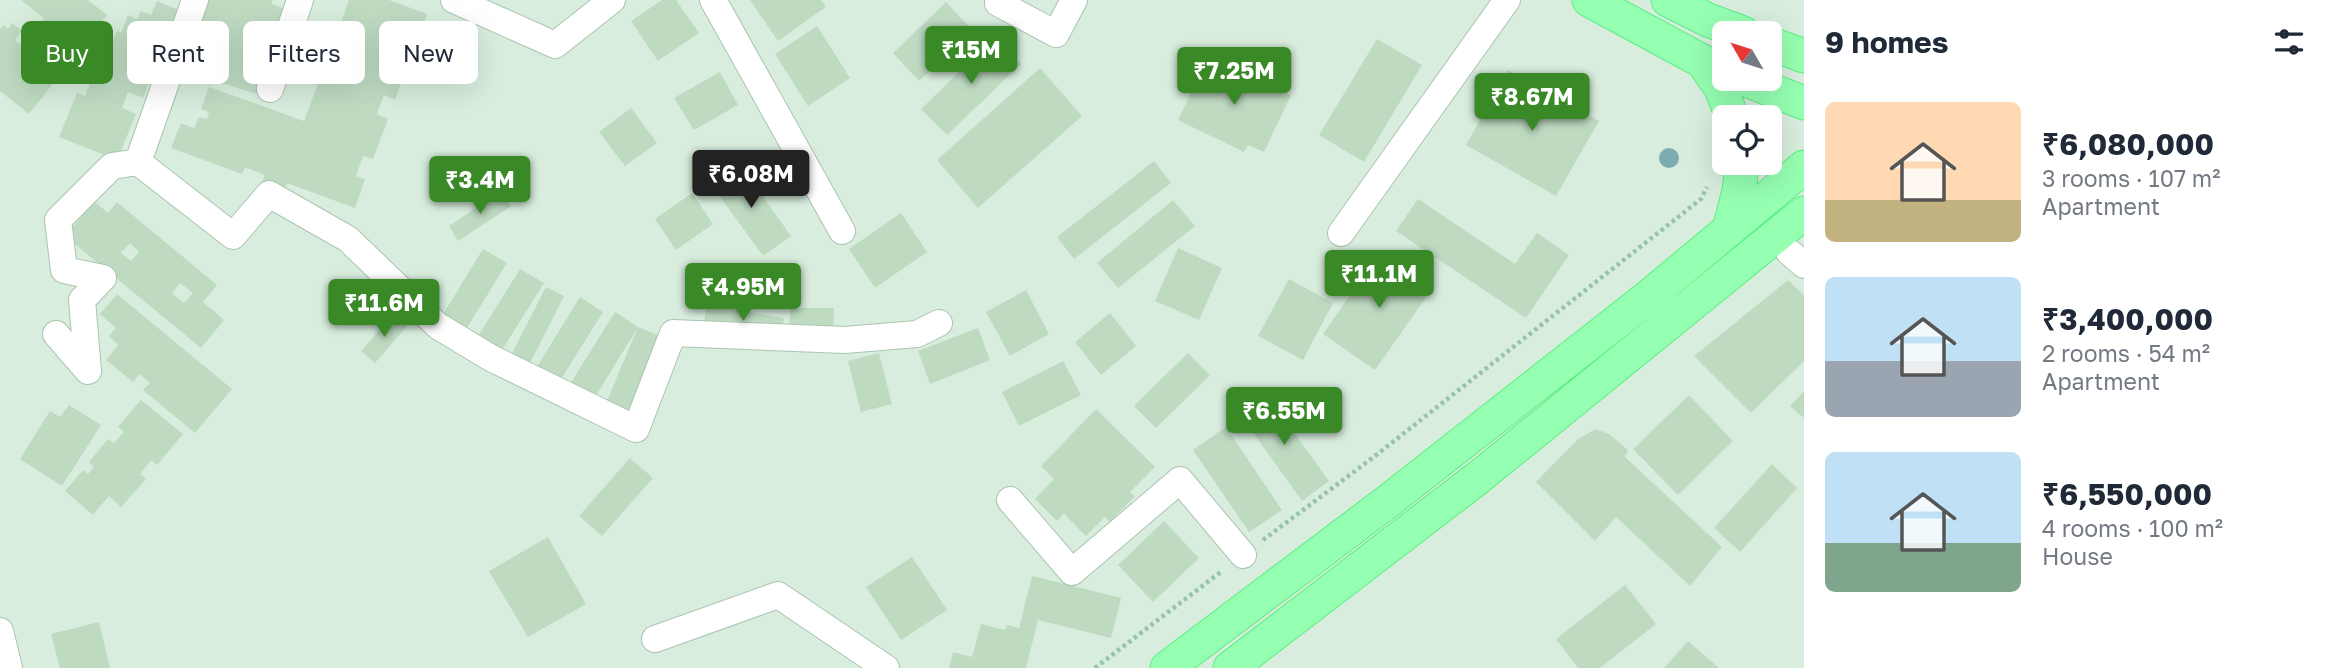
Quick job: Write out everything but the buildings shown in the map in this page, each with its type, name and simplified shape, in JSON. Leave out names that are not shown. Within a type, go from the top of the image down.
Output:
[{"type":"main road","points":[[1589,0],[1712,65]]},
{"type":"main road","points":[[1668,0],[1712,21]]},
{"type":"main road","points":[[1782,46],[1804,56]]},
{"type":"main road","points":[[1774,91],[1804,103]]},
{"type":"main road","points":[[1167,668],[1387,502],[1647,298],[1804,167]]},
{"type":"main road","points":[[1729,230],[1739,191],[1730,175]]},
{"type":"main road","points":[[1230,668],[1479,477],[1791,246],[1804,213]]},
{"type":"street","points":[[138,162],[195,0]]},
{"type":"street","points":[[270,89],[300,0]]},
{"type":"street","points":[[454,0],[555,45],[612,0]]},
{"type":"street","points":[[713,0],[842,231]]},
{"type":"street","points":[[998,3],[1056,34],[1074,0]]},
{"type":"street","points":[[1340,233],[1507,0]]},
{"type":"street","points":[[55,334],[88,371],[82,300],[103,278],[64,270],[58,220],[112,166],[138,162],[233,236],[268,194],[348,239],[438,326],[491,358],[636,429],[673,333],[845,340],[917,334],[939,324]]},
{"type":"street","points":[[1010,500],[1072,572],[1180,480],[1243,555]]},
{"type":"street","points":[[655,639],[778,595],[886,668]]},
{"type":"street","points":[[0,631],[9,668]]},
{"type":"path","points":[[1095,668],[1375,456],[1701,199],[1722,175]]},
{"type":"shaded area","points":[[0,0],[1804,0],[1804,668],[0,668]]}]
